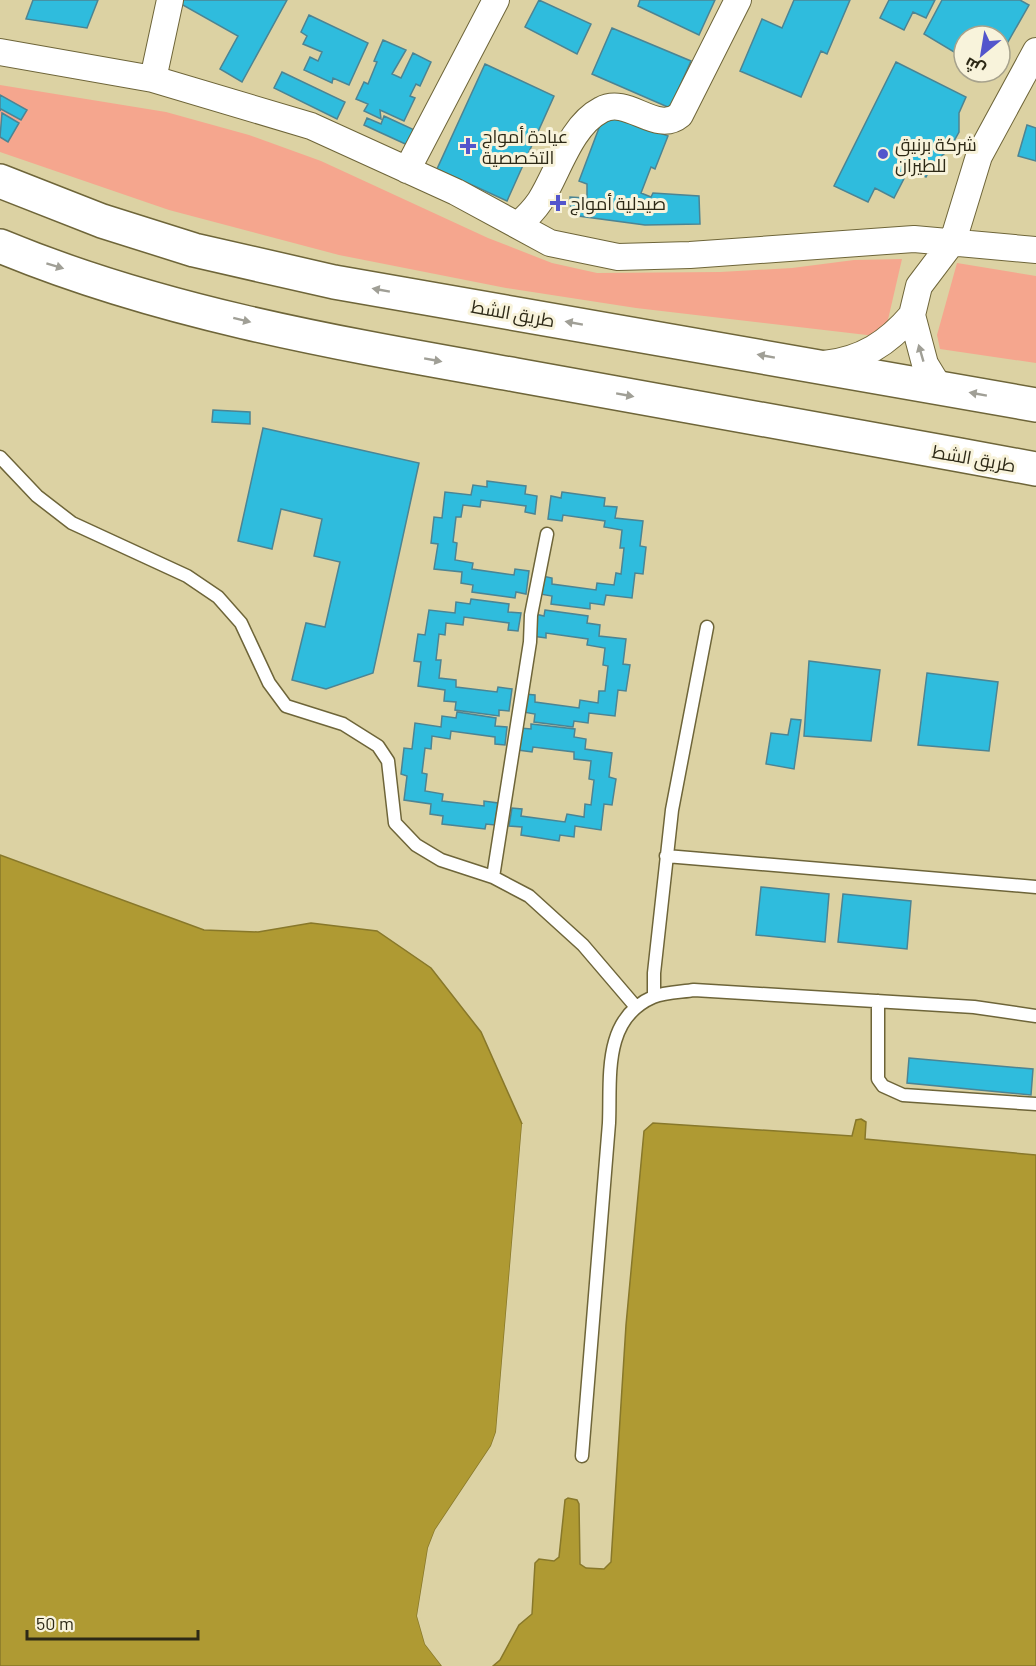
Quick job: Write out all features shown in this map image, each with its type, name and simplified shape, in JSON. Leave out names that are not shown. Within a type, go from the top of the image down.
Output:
[{"type":"highway","name":"طريق الشط","points":[[0,181],[102,221],[194,250],[334,282],[1036,405]]},
{"type":"highway","name":"طريق الشط","points":[[0,246],[36,260],[179,305],[324,340],[1036,469]]},
{"type":"street","points":[[153,79],[170,0]]},
{"type":"street","points":[[407,170],[496,0]]},
{"type":"street","points":[[518,225],[539,203],[580,128],[600,110],[609,106],[623,107],[665,122],[673,121],[680,115],[738,0]]},
{"type":"street","points":[[817,365],[840,363],[871,351],[898,332],[912,315],[919,286],[953,241],[979,156],[1036,51]]},
{"type":"street","points":[[0,52],[153,79],[311,126],[456,192],[550,243],[618,256],[690,255],[901,240],[953,241],[1036,250]]},
{"type":"street","points":[[901,240],[912,259],[919,286]]},
{"type":"street","points":[[912,315],[925,364],[939,387]]},
{"type":"lane","points":[[0,457],[37,496],[72,522],[187,576],[218,597],[241,623],[269,683],[286,706],[343,724],[378,746],[388,761],[395,823],[416,845],[441,860],[493,877],[529,896],[583,945],[636,1007]]},
{"type":"lane","points":[[493,877],[530,642],[531,615],[547,534]]},
{"type":"lane","points":[[654,996],[654,973],[672,810],[707,627]]},
{"type":"lane","points":[[666,856],[1036,887]]},
{"type":"lane","points":[[582,1456],[609,1123],[611,1084],[608,1065],[619,1031],[636,1007],[654,996],[694,990],[974,1007],[1036,1017]]},
{"type":"lane","points":[[878,1001],[878,1079],[884,1086],[903,1095],[1036,1104]]},
{"type":"shaded area","points":[[0,85],[166,112],[249,135],[321,161],[488,238],[552,263],[597,273],[720,272],[792,268],[854,260],[902,259],[884,337],[636,308],[506,288],[339,255],[169,210],[0,152]]},
{"type":"shaded area","points":[[957,263],[1036,276],[1036,363],[940,349],[937,335]]},
{"type":"shaded area","points":[[0,855],[204,930],[258,932],[311,923],[377,931],[431,968],[481,1032],[522,1124],[496,1432],[491,1446],[435,1530],[428,1548],[417,1616],[425,1644],[442,1666],[0,1666]]},
{"type":"shaded area","points":[[861,1119],[866,1122],[865,1139],[1036,1155],[1036,1666],[493,1666],[500,1660],[519,1625],[532,1614],[535,1563],[539,1559],[554,1561],[559,1557],[565,1500],[568,1498],[577,1500],[579,1504],[580,1564],[586,1568],[604,1569],[611,1562],[626,1325],[644,1131],[653,1123],[852,1136],[856,1120]]},
{"type":"pier","points":[[522,1124],[525,1124],[499,1433],[493,1448],[437,1531],[431,1549],[420,1616],[428,1643],[445,1666],[442,1666],[425,1644],[417,1616],[428,1548],[435,1530],[491,1446],[496,1432]]},
{"type":"building","points":[[33,0],[98,0],[87,28],[26,19]]},
{"type":"building","points":[[183,0],[287,0],[242,82],[220,69],[238,36],[181,4]]},
{"type":"building","points":[[539,0],[591,24],[577,54],[525,27]]},
{"type":"building","points":[[640,0],[715,0],[699,35],[638,6]]},
{"type":"building","points":[[794,0],[850,0],[827,54],[821,51],[801,97],[740,71],[762,19],[782,28]]},
{"type":"building","points":[[889,0],[935,0],[926,18],[913,12],[904,30],[880,18]]},
{"type":"building","points":[[942,0],[1020,0],[1029,5],[1012,35],[1012,24],[952,24],[952,51],[924,34]]},
{"type":"building","points":[[309,15],[368,43],[349,85],[333,78],[332,83],[304,70],[310,57],[318,61],[322,52],[303,44],[307,36],[301,32]]},
{"type":"building","points":[[612,28],[691,61],[670,108],[592,74]]},
{"type":"building","points":[[383,40],[406,50],[392,74],[401,78],[413,53],[431,62],[420,86],[416,84],[410,96],[415,98],[404,121],[380,110],[381,119],[364,111],[368,104],[356,99],[364,82],[368,84]]},
{"type":"building","points":[[896,62],[966,97],[959,113],[959,132],[949,150],[934,162],[926,177],[909,169],[894,198],[875,188],[868,202],[834,186]]},
{"type":"building","points":[[485,64],[554,96],[507,201],[437,169]]},
{"type":"building","points":[[282,72],[345,102],[337,119],[274,88]]},
{"type":"building","points":[[0,95],[27,110],[21,120],[1,109],[0,111]]},
{"type":"building","points":[[605,112],[668,136],[655,169],[651,167],[641,193],[651,197],[653,193],[699,196],[700,224],[645,225],[571,215],[570,197],[587,198],[587,184],[579,181]]},
{"type":"building","points":[[2,113],[19,123],[8,142],[0,137]]},
{"type":"building","points":[[384,116],[421,133],[414,148],[364,125],[367,118],[381,124]]},
{"type":"building","points":[[1027,125],[1036,128],[1036,161],[1018,156]]},
{"type":"building","points":[[213,410],[250,412],[250,424],[212,422]]},
{"type":"building","points":[[263,428],[419,463],[373,673],[326,689],[292,680],[306,623],[325,627],[340,562],[314,556],[322,519],[281,509],[272,549],[238,541]]},
{"type":"building","points":[[487,481],[526,486],[525,494],[537,496],[535,514],[525,512],[526,506],[481,500],[480,507],[463,505],[461,517],[456,517],[453,542],[457,543],[455,560],[473,563],[472,569],[514,575],[515,569],[529,571],[526,594],[516,592],[515,598],[472,592],[473,585],[461,583],[462,572],[434,569],[438,544],[431,543],[434,517],[442,518],[445,492],[471,495],[473,485],[487,487]]},
{"type":"building","points":[[562,492],[605,498],[604,506],[617,507],[615,518],[643,521],[640,546],[646,547],[643,574],[635,573],[632,598],[606,595],[604,605],[590,603],[590,609],[551,604],[552,596],[540,594],[542,576],[552,578],[552,584],[596,590],[597,583],[614,585],[616,573],[621,574],[624,548],[620,548],[622,530],[604,527],[605,521],[563,515],[562,521],[548,519],[551,496],[561,498]]},
{"type":"building","points":[[471,599],[509,604],[508,612],[521,613],[518,631],[508,630],[509,623],[464,617],[463,625],[446,623],[445,635],[439,634],[436,660],[441,660],[439,678],[456,680],[456,687],[497,692],[498,687],[512,689],[509,711],[499,710],[499,716],[455,710],[456,702],[444,701],[445,690],[418,686],[421,662],[414,661],[418,634],[425,635],[429,610],[455,613],[456,602],[470,604]]},
{"type":"building","points":[[545,610],[588,616],[587,623],[600,625],[599,636],[626,639],[623,664],[630,665],[626,691],[618,690],[615,716],[589,713],[588,723],[574,721],[573,727],[534,722],[535,714],[523,712],[525,694],[535,695],[535,702],[579,708],[580,700],[598,703],[599,691],[605,691],[608,666],[603,665],[605,648],[587,645],[588,639],[546,633],[546,638],[532,636],[535,614],[544,616]]},
{"type":"building","points":[[809,661],[880,670],[871,741],[804,736]]},
{"type":"building","points":[[927,673],[998,682],[989,751],[918,745]]},
{"type":"building","points":[[457,712],[496,718],[495,726],[507,727],[505,745],[495,744],[495,737],[451,731],[450,739],[432,736],[431,749],[425,748],[422,773],[427,774],[425,791],[443,794],[442,801],[484,806],[484,801],[498,803],[495,825],[486,824],[485,829],[442,824],[443,816],[430,814],[431,804],[404,800],[407,776],[401,774],[404,748],[412,749],[415,723],[441,727],[442,716],[456,718]]},
{"type":"building","points":[[791,719],[801,720],[794,769],[766,764],[771,733],[788,735]]},
{"type":"building","points":[[531,724],[575,729],[574,737],[586,739],[585,749],[612,753],[609,777],[616,779],[612,805],[604,804],[601,830],[575,826],[574,837],[560,835],[559,841],[521,835],[522,827],[509,826],[512,808],[522,809],[521,816],[565,822],[567,814],[584,817],[585,804],[591,805],[594,780],[589,779],[591,761],[574,759],[574,752],[533,747],[532,752],[518,750],[521,728],[531,729]]},
{"type":"building","points":[[761,887],[829,894],[825,942],[756,935]]},
{"type":"building","points":[[843,894],[911,901],[907,949],[838,942]]},
{"type":"building","points":[[909,1058],[1033,1069],[1031,1095],[907,1083]]},
{"type":"place","name":"عيادة أمواج التخصصية","points":[[468,146]]},
{"type":"place","name":"شركة برنيق للطيران","points":[[883,154]]},
{"type":"place","name":"صيدلية أمواج","points":[[558,203]]}]
